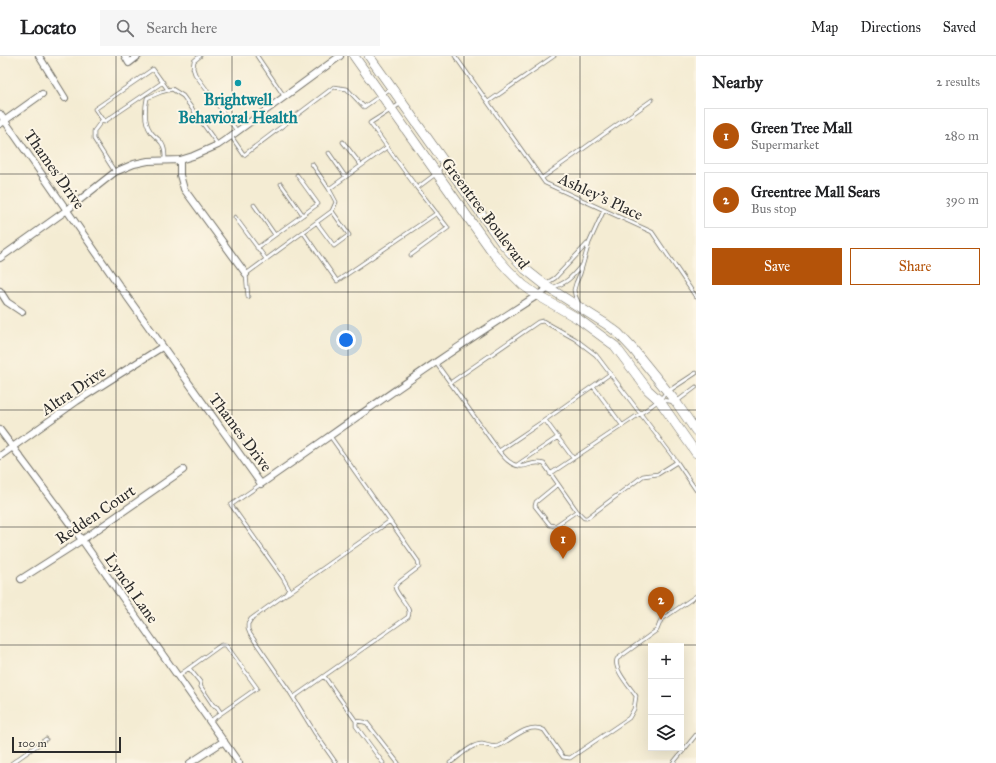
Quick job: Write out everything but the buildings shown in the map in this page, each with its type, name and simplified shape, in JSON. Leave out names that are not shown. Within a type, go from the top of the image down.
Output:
[{"type":"main road","name":"Greentree Boulevard","points":[[354,56],[494,254],[523,285],[537,296],[577,318],[615,346],[648,390],[659,400],[696,453]]},
{"type":"main road","name":"Greentree Boulevard","points":[[369,56],[502,243],[525,269],[546,286],[618,333],[676,402],[696,431]]},
{"type":"street","points":[[39,56],[65,98]]},
{"type":"street","points":[[125,56],[129,62],[138,56]]},
{"type":"street","points":[[0,258],[67,210],[115,172],[134,164],[148,161],[180,160],[199,154],[218,145],[340,56]]},
{"type":"street","points":[[2,122],[42,94]]},
{"type":"street","name":"Thames Drive","points":[[0,114],[2,122],[67,210],[162,347],[261,484],[435,362],[537,296],[546,286]]},
{"type":"street","points":[[180,160],[180,174],[184,188],[246,274]]},
{"type":"street","points":[[0,291],[8,302],[22,312]]},
{"type":"street","name":"Altra Drive","points":[[0,456],[77,401],[162,347]]},
{"type":"street","name":"Lynch Lane","points":[[0,430],[82,540],[239,763]]},
{"type":"street","name":"Redden Court","points":[[21,579],[82,540],[183,470]]},
{"type":"street","points":[[190,763],[224,741]]},
{"type":"lane","points":[[200,56],[194,61],[193,68],[195,74],[234,133],[244,155],[334,87],[347,89],[364,107],[391,88]]},
{"type":"lane","points":[[257,56],[284,96]]},
{"type":"lane","name":"Ashley's Place","points":[[456,56],[545,183],[652,232],[696,297]]},
{"type":"lane","points":[[488,102],[554,56]]},
{"type":"lane","points":[[163,82],[104,122],[95,108],[153,69],[163,82],[168,90]]},
{"type":"lane","points":[[166,160],[164,148],[160,140],[151,133],[145,106],[147,98],[161,92],[172,89],[183,96],[218,145]]},
{"type":"lane","points":[[542,178],[652,100]]},
{"type":"lane","points":[[402,102],[370,123],[448,228],[411,255]]},
{"type":"lane","points":[[103,119],[94,131],[94,140],[115,172]]},
{"type":"lane","points":[[343,142],[361,165]]},
{"type":"lane","points":[[328,189],[387,147],[388,148]]},
{"type":"lane","points":[[328,153],[345,176]]},
{"type":"lane","points":[[417,188],[437,173],[444,162]]},
{"type":"lane","points":[[248,297],[246,274],[332,211],[336,202],[312,164]]},
{"type":"lane","points":[[258,248],[318,204],[296,176]]},
{"type":"lane","points":[[281,184],[304,215]]},
{"type":"lane","points":[[254,206],[275,235]]},
{"type":"lane","points":[[585,311],[578,301],[574,290],[588,243],[604,210]]},
{"type":"lane","points":[[317,223],[334,246],[349,235],[332,211]]},
{"type":"lane","points":[[303,232],[337,281],[437,213]]},
{"type":"lane","points":[[235,217],[266,259]]},
{"type":"lane","points":[[546,286],[576,258],[588,243]]},
{"type":"lane","points":[[546,286],[563,284],[569,280],[582,264]]},
{"type":"lane","points":[[450,383],[538,322],[543,321],[575,339],[596,355],[641,413],[696,490]]},
{"type":"lane","points":[[435,362],[498,451],[510,463],[517,465],[524,466],[538,462],[544,464],[578,512],[584,518],[587,518],[643,476],[658,474],[677,462]]},
{"type":"lane","points":[[550,474],[641,413],[667,392],[696,372]]},
{"type":"lane","points":[[498,451],[610,374]]},
{"type":"lane","points":[[592,386],[622,425]]},
{"type":"lane","points":[[659,400],[676,402],[696,387]]},
{"type":"lane","points":[[545,420],[573,458]]},
{"type":"lane","points":[[294,697],[409,616],[409,610],[395,587],[418,568],[419,562],[330,436]]},
{"type":"lane","points":[[517,465],[558,438]]},
{"type":"lane","points":[[261,484],[231,505],[289,586],[286,594]]},
{"type":"lane","points":[[558,484],[536,502],[535,506],[550,525],[555,526],[578,512]]},
{"type":"lane","points":[[336,763],[315,733],[294,697],[253,639],[248,629],[248,624],[251,619],[390,522]]},
{"type":"lane","points":[[450,763],[475,746],[482,744],[497,746],[516,734],[538,728],[544,730],[563,757],[570,758],[581,752],[629,718],[634,709],[636,696],[616,667],[617,658],[657,630],[662,620],[696,596]]},
{"type":"lane","points":[[178,676],[221,645],[226,645],[257,688],[210,721]]},
{"type":"lane","points":[[189,668],[200,682],[201,687],[213,705],[217,707],[221,713]]},
{"type":"lane","points":[[324,676],[356,721],[356,726],[382,763]]},
{"type":"lane","points":[[356,721],[367,723],[398,763]]},
{"type":"lane","points":[[673,763],[696,735]]},
{"type":"lane","points":[[12,763],[46,740]]},
{"type":"place","name":"Brightwell Behavioral Health","points":[[238,83]]},
{"type":"place","name":"Green Tree Mall","points":[[563,559]]},
{"type":"place","name":"Greentree Mall Sears","points":[[661,620]]}]
